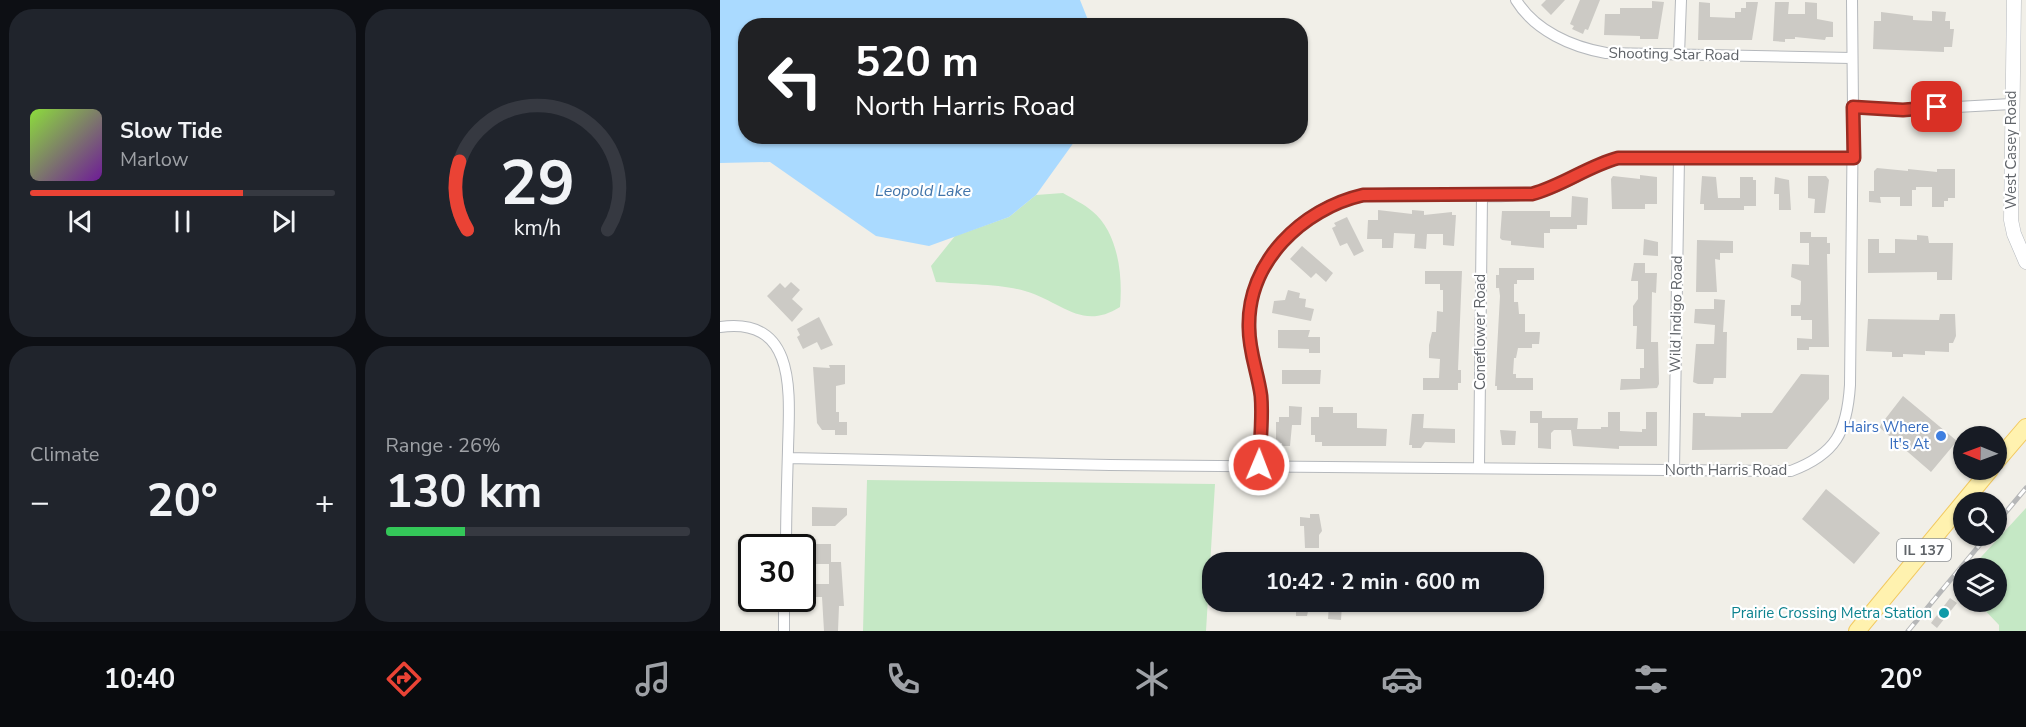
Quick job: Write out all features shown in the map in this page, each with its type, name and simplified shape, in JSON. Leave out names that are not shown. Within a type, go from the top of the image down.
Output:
[{"type":"main road","name":"West Casey Road","points":[[2014,0],[2011,220],[2014,234],[2026,262]]},
{"type":"main road","points":[[2007,449],[2026,427]]},
{"type":"main road","name":"IL 137","points":[[1857,631],[1982,480]]},
{"type":"street","name":"Shooting Star Road","points":[[1516,0],[1540,26],[1578,47],[1618,54],[1851,58]]},
{"type":"street","points":[[1679,55],[1681,0]]},
{"type":"street","name":"North Harris Road","points":[[788,458],[1110,465],[1791,471],[1811,463],[1827,453],[1841,434],[1847,419],[1850,385],[1854,158],[1852,0]]},
{"type":"street","points":[[1853,107],[1903,110],[2011,104]]},
{"type":"street","name":"Wild Indigo Road","points":[[1674,470],[1679,157]]},
{"type":"street","points":[[1259,465],[1261,396],[1249,344],[1250,315],[1263,271],[1287,235],[1318,212],[1345,199],[1363,195],[1396,193],[1482,196],[1532,194],[1548,189],[1602,162],[1618,158],[1854,158]]},
{"type":"street","name":"Coneflower Road","points":[[1479,468],[1482,196]]},
{"type":"street","points":[[720,327],[739,324],[759,328],[779,350],[789,379],[786,534]]},
{"type":"street","points":[[784,612],[784,631]]},
{"type":"green space","points":[[1063,193],[1092,211],[1108,230],[1117,255],[1121,281],[1120,307],[1107,314],[1083,315],[1025,291],[936,282],[931,266],[955,236],[1009,217],[1036,195]]},
{"type":"green space","points":[[867,480],[1215,484],[1211,552],[1202,552],[1202,612],[1207,612],[1206,631],[863,631]]},
{"type":"green space","points":[[2026,508],[2026,631],[1999,631],[1999,625],[1987,612],[2007,612],[2007,558],[1980,558],[1991,546],[2007,546],[2007,529]]},
{"type":"water","name":"Leopold Lake","points":[[720,0],[1080,0],[1087,18],[738,18],[738,144],[1073,144],[1036,195],[1009,217],[929,246],[876,236],[770,162],[720,163]]},
{"type":"building","points":[[1546,0],[1565,0],[1551,15],[1541,5]]},
{"type":"building","points":[[1580,0],[1600,0],[1588,30],[1585,29],[1583,34],[1572,29],[1574,26],[1570,24]]},
{"type":"building","points":[[1652,1],[1664,2],[1658,39],[1604,35],[1605,14],[1620,14],[1620,8],[1652,8]]},
{"type":"building","points":[[1699,2],[1710,3],[1710,17],[1735,18],[1735,12],[1741,12],[1741,8],[1746,8],[1746,2],[1758,2],[1752,40],[1698,40]]},
{"type":"building","points":[[1775,2],[1789,2],[1788,14],[1805,14],[1805,2],[1817,3],[1817,19],[1833,22],[1833,37],[1826,37],[1825,40],[1795,37],[1795,39],[1785,39],[1785,42],[1773,41]]},
{"type":"building","points":[[1932,11],[1946,12],[1945,21],[1950,21],[1950,29],[1954,29],[1952,47],[1944,47],[1944,52],[1873,49],[1874,21],[1881,21],[1881,12],[1913,16],[1913,20],[1932,21]]},
{"type":"building","points":[[1877,168],[1937,172],[1937,169],[1955,169],[1955,198],[1948,198],[1948,201],[1944,201],[1944,207],[1932,207],[1932,187],[1916,187],[1916,190],[1912,190],[1912,206],[1900,206],[1900,197],[1880,197],[1881,203],[1869,202],[1869,191],[1874,191],[1874,171]]},
{"type":"building","points":[[1640,175],[1657,177],[1657,204],[1645,204],[1645,209],[1612,209],[1611,179],[1613,176],[1640,179]]},
{"type":"building","points":[[1702,176],[1716,177],[1718,198],[1740,198],[1740,177],[1753,177],[1753,180],[1756,180],[1756,206],[1744,206],[1744,210],[1704,210],[1704,204],[1700,204]]},
{"type":"building","points":[[1808,176],[1826,176],[1829,180],[1825,213],[1814,213],[1815,199],[1808,198]]},
{"type":"building","points":[[1775,177],[1789,180],[1791,210],[1779,210],[1779,194],[1774,194]]},
{"type":"building","points":[[1572,196],[1588,198],[1587,225],[1577,225],[1577,229],[1550,229],[1550,233],[1544,233],[1544,248],[1511,245],[1511,241],[1500,238],[1502,211],[1550,211],[1550,217],[1571,217]]},
{"type":"building","points":[[1378,210],[1412,214],[1412,210],[1424,211],[1424,215],[1452,212],[1452,215],[1456,215],[1454,246],[1443,245],[1443,234],[1427,234],[1426,249],[1414,248],[1415,234],[1394,233],[1393,248],[1382,248],[1382,239],[1367,239],[1368,220],[1378,220]]},
{"type":"building","points":[[1347,217],[1364,251],[1354,256],[1347,243],[1340,246],[1332,228],[1336,226],[1334,223]]},
{"type":"building","points":[[1800,232],[1811,232],[1811,237],[1827,237],[1827,243],[1830,243],[1830,254],[1827,254],[1829,347],[1809,347],[1809,350],[1797,350],[1797,338],[1812,339],[1812,320],[1801,320],[1801,316],[1791,316],[1791,305],[1800,305],[1801,300],[1801,281],[1791,277],[1792,264],[1809,265],[1809,243],[1800,243]]},
{"type":"building","points":[[1917,235],[1928,236],[1929,243],[1953,243],[1952,280],[1937,280],[1937,272],[1868,273],[1868,239],[1879,239],[1879,253],[1895,253],[1895,239],[1917,240]]},
{"type":"building","points":[[1644,239],[1658,242],[1658,256],[1643,255]]},
{"type":"building","points":[[1697,240],[1733,241],[1733,253],[1720,253],[1720,260],[1715,259],[1717,292],[1696,292]]},
{"type":"building","points":[[1302,246],[1333,273],[1326,282],[1316,273],[1311,278],[1290,259]]},
{"type":"building","points":[[1634,263],[1645,263],[1645,273],[1657,273],[1656,293],[1652,292],[1651,342],[1658,342],[1659,384],[1657,388],[1620,390],[1621,379],[1640,379],[1640,368],[1644,368],[1644,349],[1636,349],[1637,326],[1633,326],[1633,306],[1638,299],[1638,281],[1631,281]]},
{"type":"building","points":[[1499,268],[1534,268],[1534,280],[1517,280],[1517,284],[1514,284],[1514,302],[1518,302],[1519,314],[1525,314],[1525,332],[1540,332],[1539,344],[1532,344],[1532,348],[1518,348],[1516,358],[1514,358],[1513,374],[1516,374],[1516,378],[1533,378],[1533,390],[1497,390],[1495,386],[1500,296],[1499,288],[1496,288],[1496,275],[1499,275]]},
{"type":"building","points":[[1425,271],[1462,271],[1458,370],[1461,370],[1461,383],[1458,383],[1458,390],[1423,390],[1423,378],[1439,378],[1440,359],[1429,358],[1429,345],[1432,332],[1436,332],[1437,311],[1443,312],[1443,290],[1440,290],[1440,284],[1425,284]]},
{"type":"building","points":[[791,282],[800,290],[792,299],[803,309],[792,322],[767,296],[780,283],[785,288]]},
{"type":"building","points":[[1288,290],[1300,293],[1299,298],[1306,299],[1305,307],[1314,309],[1311,321],[1272,313],[1274,301],[1285,300]]},
{"type":"building","points":[[1714,299],[1725,300],[1723,332],[1727,332],[1726,378],[1714,378],[1713,384],[1698,384],[1693,382],[1696,344],[1714,344],[1715,325],[1694,323],[1695,309],[1714,309]]},
{"type":"building","points":[[1940,314],[1955,314],[1956,336],[1953,343],[1949,343],[1949,352],[1925,351],[1925,355],[1903,354],[1903,357],[1892,357],[1892,352],[1866,351],[1868,319],[1939,320]]},
{"type":"building","points":[[819,317],[833,345],[821,350],[817,342],[803,349],[797,337],[800,335],[797,329]]},
{"type":"building","points":[[1278,330],[1310,330],[1308,337],[1320,337],[1320,353],[1309,353],[1309,349],[1278,348]]},
{"type":"building","points":[[829,365],[845,365],[845,384],[836,386],[836,412],[839,412],[839,422],[847,422],[847,435],[835,435],[835,430],[822,430],[817,423],[813,367],[830,368]]},
{"type":"building","points":[[1282,370],[1321,370],[1320,384],[1282,384]]},
{"type":"building","points":[[1801,374],[1829,375],[1829,399],[1787,449],[1692,450],[1693,413],[1705,413],[1705,416],[1741,417],[1741,413],[1772,413]]},
{"type":"building","points":[[1903,396],[1953,438],[1953,446],[1931,472],[1879,427]]},
{"type":"building","points":[[1289,406],[1302,407],[1301,425],[1292,425],[1290,446],[1282,446],[1282,443],[1276,443],[1276,422],[1279,422],[1279,417],[1289,417]]},
{"type":"building","points":[[1319,407],[1333,407],[1333,413],[1357,413],[1357,428],[1387,429],[1386,446],[1322,446],[1322,442],[1315,442],[1315,435],[1311,435],[1311,417],[1319,417]]},
{"type":"building","points":[[1530,411],[1542,411],[1542,418],[1578,418],[1577,429],[1608,427],[1608,412],[1620,412],[1620,431],[1642,432],[1642,429],[1646,429],[1646,412],[1657,412],[1657,446],[1619,446],[1619,449],[1573,446],[1571,430],[1554,430],[1551,433],[1551,449],[1538,448],[1538,423],[1530,423]]},
{"type":"building","points":[[1412,414],[1424,414],[1423,428],[1455,429],[1455,443],[1425,442],[1421,448],[1412,448],[1412,445],[1409,445]]},
{"type":"building","points":[[1500,430],[1516,431],[1515,445],[1502,445]]},
{"type":"building","points":[[1826,489],[1880,533],[1854,564],[1802,519]]},
{"type":"building","points":[[812,507],[847,508],[847,515],[835,526],[812,526]]},
{"type":"building","points":[[1310,514],[1319,514],[1322,531],[1319,535],[1319,548],[1305,548],[1304,526],[1300,526],[1300,517],[1310,518]]},
{"type":"building","points":[[816,544],[831,544],[831,562],[841,562],[844,606],[839,606],[838,631],[824,631],[822,597],[816,597],[816,584],[829,584],[829,564],[816,564]]},
{"type":"building","name":"Prairie Crossing Metra Station","points":[[1950,598],[1953,600],[1953,608],[1937,628],[1931,623]]},
{"type":"building","points":[[1296,612],[1308,612],[1307,616],[1296,616]]},
{"type":"building","points":[[1328,612],[1342,612],[1341,620],[1328,619]]},
{"type":"railway","points":[[2007,511],[2026,488]]},
{"type":"railway","points":[[1908,631],[1979,546]]},
{"type":"place","name":"Hairs Where It's At","points":[[1941,436]]},
{"type":"place","name":"Prairie Crossing Metra Station","points":[[1944,613]]},
{"type":"route","points":[[1259,465],[1261,396],[1249,344],[1248,325],[1251,305],[1263,271],[1275,251],[1287,235],[1318,212],[1345,199],[1363,195],[1396,193],[1482,196],[1532,194],[1548,189],[1602,162],[1618,158],[1854,158],[1853,107],[1903,110],[1937,107]]}]
